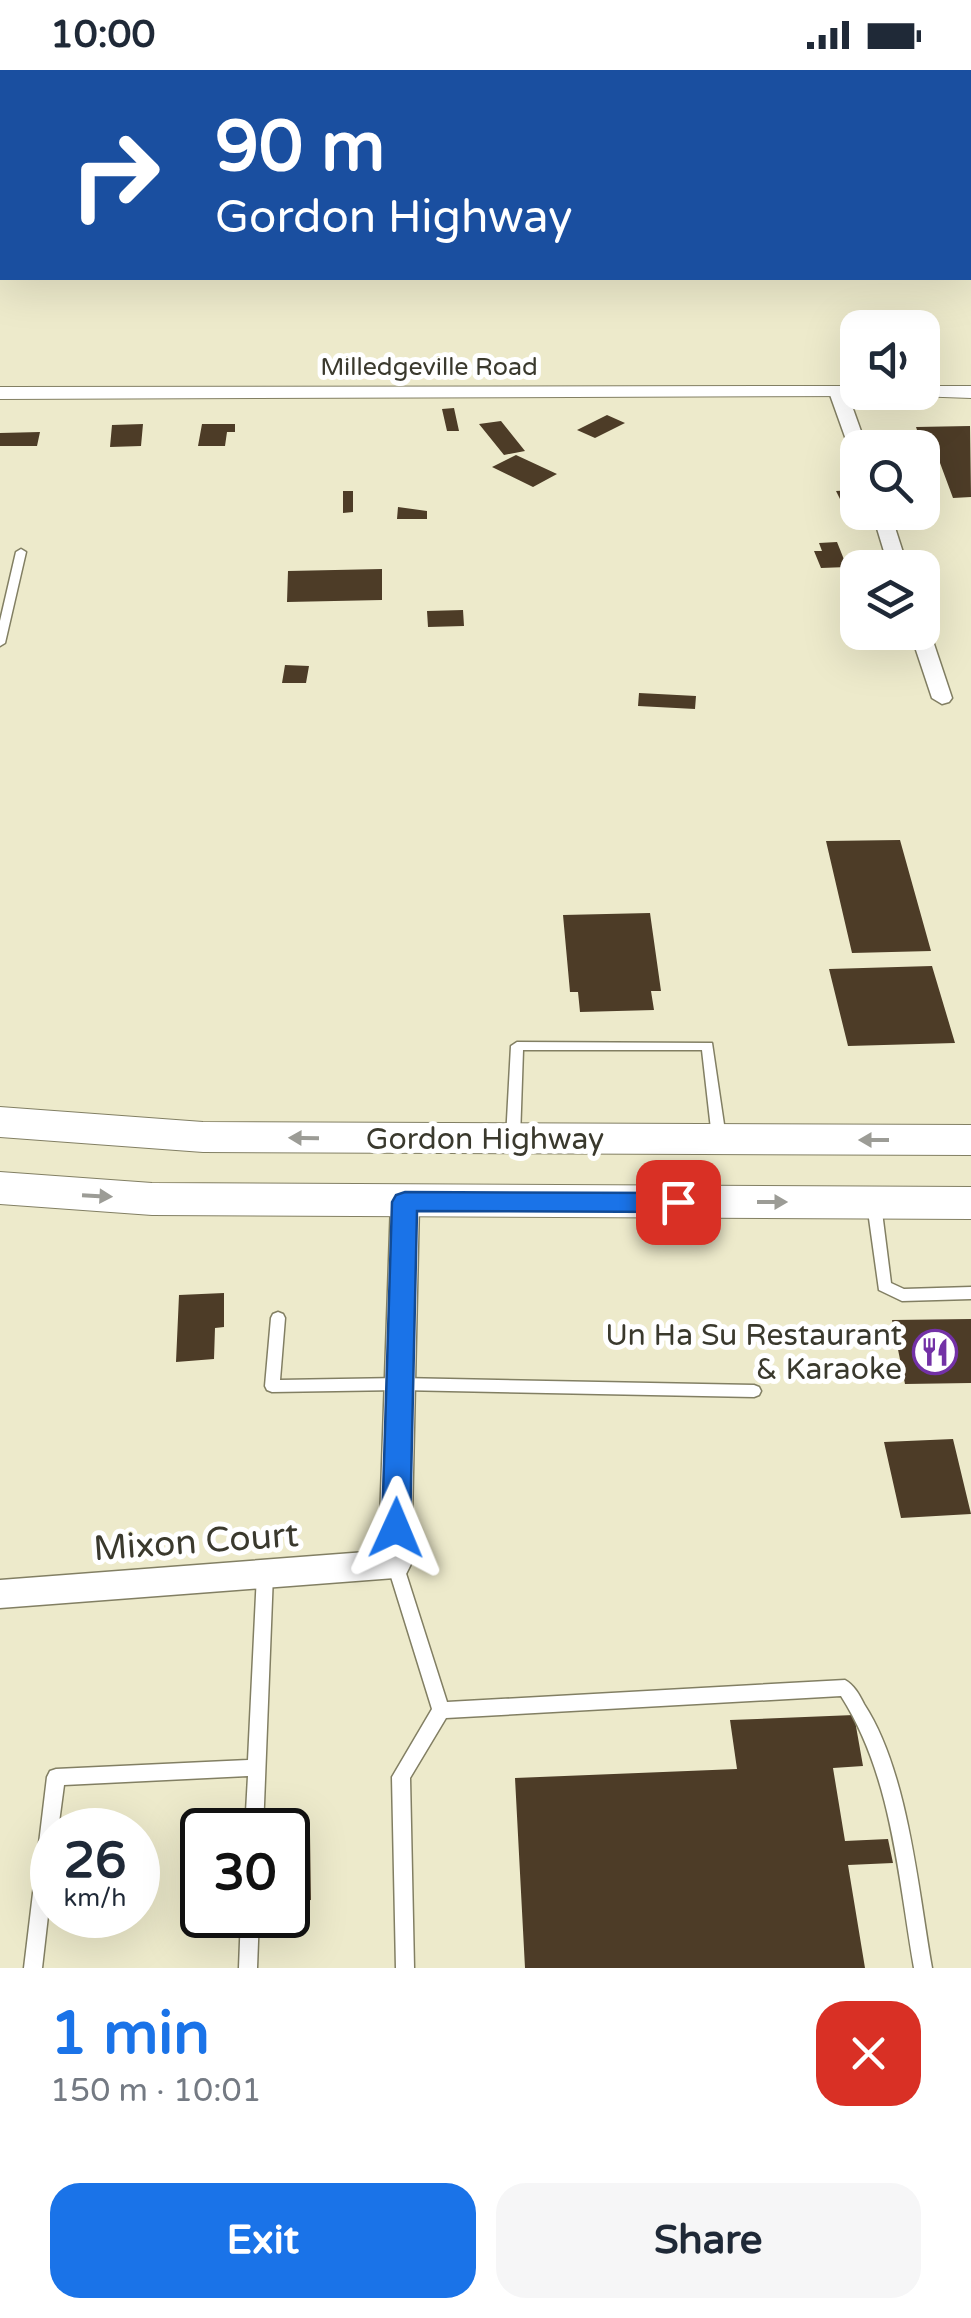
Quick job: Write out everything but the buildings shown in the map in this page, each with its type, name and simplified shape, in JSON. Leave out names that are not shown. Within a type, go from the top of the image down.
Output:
[{"type":"highway","name":"Gordon Highway","points":[[0,1122],[202,1137],[971,1140]]},
{"type":"highway","name":"Gordon Highway","points":[[0,1188],[152,1198],[405,1202],[971,1203]]},
{"type":"street","name":"Milledgeville Road","points":[[0,393],[840,392]]},
{"type":"street","points":[[940,392],[971,392]]},
{"type":"street","points":[[926,650],[942,698]]},
{"type":"street","points":[[395,1564],[405,1202]]},
{"type":"street","name":"Mixon Court","points":[[0,1594],[395,1564]]},
{"type":"lane","points":[[0,643],[21,552]]},
{"type":"lane","points":[[514,1140],[517,1046],[708,1046],[719,1140]]},
{"type":"lane","points":[[874,1203],[884,1286],[902,1295],[971,1294]]},
{"type":"lane","points":[[278,1318],[272,1386],[400,1384],[754,1390]]},
{"type":"lane","points":[[395,1564],[441,1710],[401,1777],[405,1968]]},
{"type":"lane","points":[[255,1808],[265,1574]]},
{"type":"lane","points":[[441,1710],[845,1688],[866,1714],[882,1753],[924,1968]]},
{"type":"lane","points":[[33,1968],[56,1777],[256,1768]]},
{"type":"lane","points":[[248,1968],[249,1938]]},
{"type":"place","name":"Un Ha Su Restaurant & Karaoke","points":[[935,1352]]},
{"type":"route","points":[[396,1528],[405,1202],[678,1202]]}]
